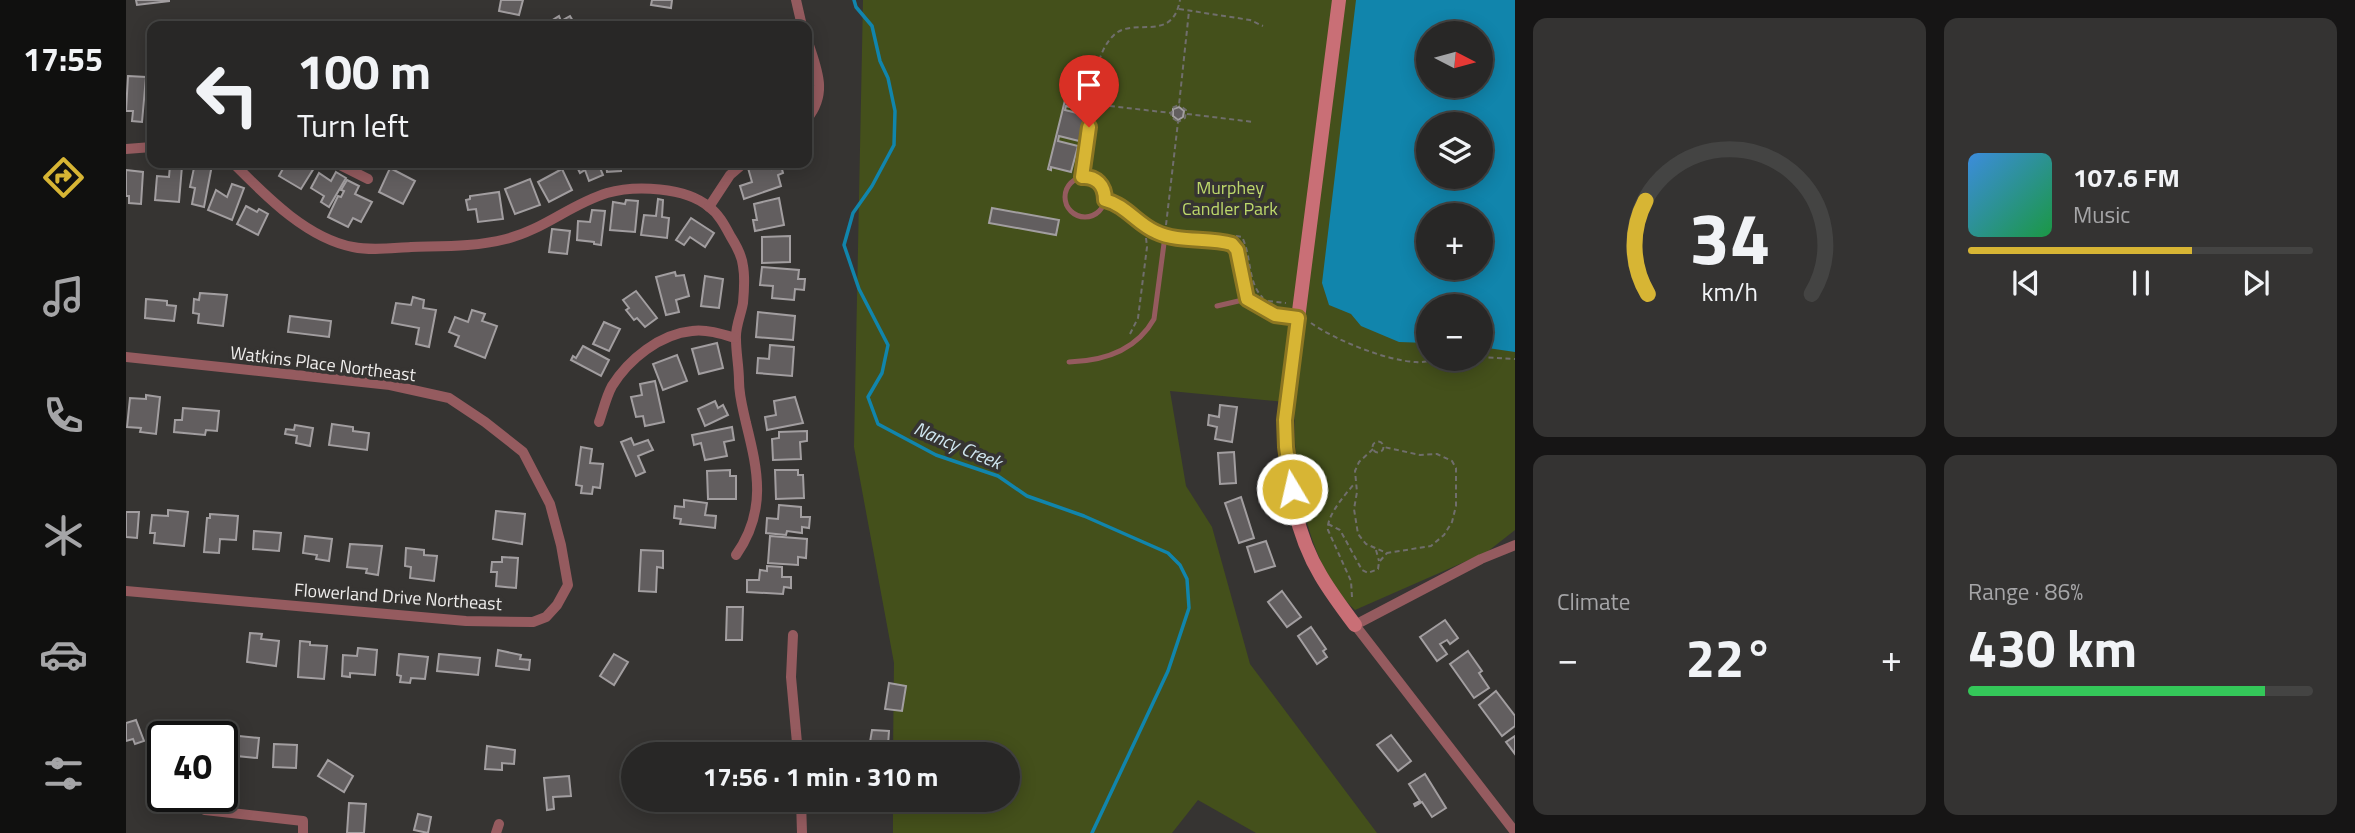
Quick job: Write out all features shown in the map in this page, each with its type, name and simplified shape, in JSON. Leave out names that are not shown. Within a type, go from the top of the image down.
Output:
[{"type":"street","points":[[796,0],[801,21]]},
{"type":"street","points":[[1339,0],[1302,317],[1285,420],[1287,462],[1296,517],[1320,574],[1355,625],[1515,832]]},
{"type":"street","points":[[812,54],[819,75],[819,99],[812,111]]},
{"type":"street","points":[[126,149],[147,148]]},
{"type":"street","points":[[238,168],[273,203],[303,224],[352,247],[376,249],[453,246],[506,239],[533,231],[590,200],[625,190],[651,189],[683,194],[709,206],[724,223],[737,247],[743,266],[743,302],[735,338],[739,362],[739,392],[755,459],[758,504],[750,528],[736,555]]},
{"type":"street","points":[[346,168],[368,179]]},
{"type":"street","points":[[709,206],[730,175],[738,168]]},
{"type":"street","points":[[599,422],[613,384],[634,360],[654,344],[692,331],[718,332],[735,338]]},
{"type":"street","name":"Watkins Place Northeast","points":[[126,357],[390,385],[449,398],[523,452],[550,504]]},
{"type":"street","name":"Flowerland Drive Northeast","points":[[126,591],[466,621],[533,622],[546,617],[557,605],[568,584],[550,504]]},
{"type":"street","points":[[1355,625],[1481,559],[1515,545]]},
{"type":"street","points":[[793,635],[791,677],[797,742]]},
{"type":"street","points":[[223,812],[303,821],[303,833]]},
{"type":"street","points":[[801,812],[802,833]]},
{"type":"lane","points":[[1082,177],[1089,127]]},
{"type":"lane","points":[[1082,177],[1098,181],[1105,193],[1105,200],[1099,211],[1088,216],[1076,214],[1067,205],[1066,193],[1073,181],[1082,177]]},
{"type":"lane","points":[[1105,200],[1119,205],[1145,226],[1165,236],[1232,244],[1237,250],[1247,299]]},
{"type":"lane","points":[[1069,362],[1092,362],[1111,356],[1127,348],[1149,328],[1154,319],[1165,236]]},
{"type":"lane","points":[[1217,306],[1247,299],[1275,315],[1302,317]]},
{"type":"path","points":[[1089,127],[1098,68],[1104,49],[1113,36],[1134,27],[1158,27],[1168,21],[1178,9],[1180,0]]},
{"type":"path","points":[[1178,9],[1251,20],[1263,26]]},
{"type":"path","points":[[1180,105],[1189,11]]},
{"type":"path","points":[[1092,104],[1172,113]]},
{"type":"path","points":[[1178,122],[1171,117],[1172,108],[1180,105]]},
{"type":"path","points":[[1178,122],[1185,118],[1186,114],[1186,110],[1180,105]]},
{"type":"path","points":[[1186,114],[1254,122]]},
{"type":"path","points":[[1165,236],[1178,122]]},
{"type":"path","points":[[1129,336],[1138,318],[1147,234]]},
{"type":"path","points":[[1302,317],[1323,331],[1389,359],[1416,363]]},
{"type":"path","points":[[1493,358],[1515,359]]},
{"type":"path","points":[[1378,442],[1384,447],[1420,456],[1437,454],[1452,461],[1456,468],[1452,522],[1444,535],[1431,545],[1387,553],[1366,544],[1358,534],[1353,509],[1357,492],[1355,471],[1359,461],[1373,449],[1374,444],[1378,442]]},
{"type":"path","points":[[1373,449],[1378,453],[1382,452],[1384,447]]},
{"type":"path","points":[[1352,600],[1351,581],[1327,524],[1333,511],[1355,482]]},
{"type":"path","points":[[1348,492],[1357,492]]},
{"type":"path","points":[[1327,524],[1340,530],[1362,570],[1368,573],[1378,569],[1376,550]]},
{"type":"path","points":[[1379,562],[1387,553]]},
{"type":"green space","name":"Murphey Candler Park","points":[[863,0],[1515,0],[1515,530],[1487,552],[1355,610],[1324,567],[1313,541],[1299,485],[1295,403],[1170,391],[1186,486],[1212,527],[1250,664],[1377,833],[1256,833],[1198,800],[1172,833],[893,833],[893,812],[1020,812],[1020,742],[893,742],[894,663],[854,447]]},
{"type":"water","points":[[1356,0],[1515,0],[1515,352],[1493,349],[1493,294],[1416,294],[1416,343],[1399,342],[1361,326],[1351,314],[1329,305],[1322,283]]},
{"type":"building","points":[[136,0],[169,0],[169,1],[137,5]]},
{"type":"building","points":[[501,0],[523,0],[519,15],[499,11]]},
{"type":"building","points":[[652,0],[672,0],[671,8],[651,5]]},
{"type":"building","points":[[128,76],[146,77],[142,122],[132,121],[133,111],[126,111]]},
{"type":"building","points":[[1070,80],[1093,85],[1086,111],[1066,106],[1065,110],[1089,116],[1083,142],[1059,136],[1058,141],[1078,146],[1071,172],[1051,167],[1051,170],[1048,169]]},
{"type":"building","points":[[1179,107],[1184,111],[1183,117],[1178,120],[1173,116],[1173,109]]},
{"type":"building","points":[[170,168],[182,168],[179,202],[155,200],[157,176],[169,177]]},
{"type":"building","points":[[194,168],[211,168],[204,207],[192,204],[195,188],[190,187]]},
{"type":"building","points":[[283,168],[314,168],[301,189],[279,176]]},
{"type":"building","points":[[390,168],[415,181],[403,204],[379,192]]},
{"type":"building","points":[[578,168],[600,168],[603,175],[589,181],[585,170],[580,173]]},
{"type":"building","points":[[607,168],[621,168],[621,171],[607,172]]},
{"type":"building","points":[[748,168],[782,168],[783,173],[778,175],[781,186],[744,199],[740,186],[752,182]]},
{"type":"building","points":[[562,169],[572,190],[549,202],[538,182]]},
{"type":"building","points":[[126,170],[143,172],[141,204],[129,203],[129,196],[126,196]]},
{"type":"building","points":[[336,172],[346,178],[329,207],[321,202],[324,196],[311,188],[319,173],[331,181]]},
{"type":"building","points":[[530,179],[540,205],[515,214],[505,189]]},
{"type":"building","points":[[347,180],[359,186],[355,194],[372,202],[361,222],[353,218],[348,227],[328,217],[338,196],[341,197],[344,191],[341,190]]},
{"type":"building","points":[[232,184],[244,188],[232,220],[208,210],[216,190],[227,197]]},
{"type":"building","points":[[499,192],[503,219],[478,222],[476,209],[468,210],[466,200],[470,199],[470,196]]},
{"type":"building","points":[[779,198],[784,225],[755,231],[753,220],[757,220],[754,204]]},
{"type":"building","points":[[658,199],[663,200],[662,217],[669,218],[667,238],[641,235],[644,215],[656,216]]},
{"type":"building","points":[[626,200],[638,201],[635,232],[610,230],[613,202],[625,204]]},
{"type":"building","points":[[246,206],[268,214],[258,235],[237,224]]},
{"type":"building","points":[[992,208],[1059,220],[1056,235],[989,223]]},
{"type":"building","points":[[592,210],[605,211],[601,245],[577,240],[578,221],[590,222]]},
{"type":"building","points":[[691,218],[714,233],[705,247],[690,237],[684,245],[676,240]]},
{"type":"building","points":[[552,229],[570,231],[567,254],[549,252]]},
{"type":"building","points":[[790,236],[790,262],[762,263],[762,237]]},
{"type":"building","points":[[762,267],[799,270],[798,279],[805,279],[804,290],[795,289],[794,300],[772,298],[773,286],[760,285]]},
{"type":"building","points":[[675,272],[676,276],[684,275],[689,296],[676,300],[679,312],[666,315],[656,277]]},
{"type":"building","points":[[705,276],[723,279],[719,308],[701,306]]},
{"type":"building","points":[[636,291],[657,318],[645,327],[637,318],[634,320],[626,310],[629,308],[623,300]]},
{"type":"building","points":[[200,293],[227,295],[223,326],[198,323],[199,314],[193,313],[194,299],[199,300]]},
{"type":"building","points":[[413,297],[424,300],[423,308],[436,310],[429,347],[416,344],[419,328],[392,323],[396,303],[411,305]]},
{"type":"building","points":[[146,299],[167,301],[167,305],[176,306],[174,321],[145,318]]},
{"type":"building","points":[[472,310],[485,314],[482,321],[497,326],[485,358],[455,346],[459,336],[449,332],[455,317],[468,322]]},
{"type":"building","points":[[758,312],[795,316],[793,340],[756,337]]},
{"type":"building","points":[[290,316],[331,321],[329,337],[288,332]]},
{"type":"building","points":[[604,322],[620,329],[609,351],[593,344]]},
{"type":"building","points":[[717,343],[723,368],[699,374],[692,349]]},
{"type":"building","points":[[770,345],[794,347],[792,376],[757,373],[758,358],[769,359]]},
{"type":"building","points":[[583,346],[609,360],[601,376],[571,360],[573,356],[576,358]]},
{"type":"building","points":[[677,355],[687,381],[663,390],[653,364]]},
{"type":"building","points":[[655,381],[664,422],[645,426],[643,416],[636,417],[631,397],[642,395],[640,384]]},
{"type":"building","points":[[146,395],[160,397],[156,434],[140,432],[141,428],[127,427],[130,398],[146,399]]},
{"type":"building","points":[[795,397],[803,423],[767,430],[765,417],[776,415],[774,401]]},
{"type":"building","points":[[715,401],[718,408],[723,405],[728,415],[705,426],[698,409]]},
{"type":"building","points":[[1220,405],[1237,407],[1232,442],[1215,439],[1217,427],[1208,425],[1209,415],[1219,417]]},
{"type":"building","points":[[183,408],[219,411],[217,431],[206,430],[205,435],[174,432],[175,420],[182,420]]},
{"type":"building","points":[[332,424],[369,433],[367,450],[329,445]]},
{"type":"building","points":[[295,425],[313,428],[310,446],[296,443],[297,436],[285,434],[286,429],[294,430]]},
{"type":"building","points":[[732,427],[734,440],[724,442],[727,456],[705,460],[701,443],[694,445],[692,435]]},
{"type":"building","points":[[807,431],[807,441],[800,442],[801,459],[773,460],[772,439],[779,438],[779,432]]},
{"type":"building","points":[[631,438],[634,445],[648,440],[653,450],[638,456],[645,472],[636,476],[621,442]]},
{"type":"building","points":[[581,447],[592,449],[590,463],[603,464],[600,488],[593,487],[592,494],[581,493],[582,486],[576,485]]},
{"type":"building","points":[[1234,452],[1236,483],[1220,484],[1218,453]]},
{"type":"building","points":[[730,470],[730,476],[736,476],[736,499],[708,499],[707,471]]},
{"type":"building","points":[[775,470],[798,470],[798,475],[803,475],[804,498],[776,499]]},
{"type":"building","points":[[1241,497],[1254,538],[1239,543],[1225,503]]},
{"type":"building","points":[[684,500],[707,503],[705,515],[716,516],[715,528],[680,524],[681,519],[674,518],[675,506],[684,507]]},
{"type":"building","points":[[779,505],[801,507],[801,517],[810,517],[809,528],[802,527],[802,533],[787,531],[786,535],[766,533],[767,518],[778,519]]},
{"type":"building","points":[[168,510],[188,512],[184,546],[154,543],[155,533],[150,533],[152,515],[168,516]]},
{"type":"building","points":[[496,511],[525,514],[522,544],[493,539]]},
{"type":"building","points":[[126,512],[139,512],[137,538],[126,537]]},
{"type":"building","points":[[210,514],[238,516],[236,540],[220,539],[219,553],[204,552],[207,518],[210,518]]},
{"type":"building","points":[[254,531],[281,533],[279,551],[253,549]]},
{"type":"building","points":[[305,536],[332,539],[329,561],[316,559],[317,555],[303,553]]},
{"type":"building","points":[[770,536],[807,539],[806,558],[798,557],[798,565],[768,563]]},
{"type":"building","points":[[1266,541],[1275,566],[1255,572],[1247,547]]},
{"type":"building","points":[[350,544],[382,546],[378,575],[366,573],[367,569],[347,567]]},
{"type":"building","points":[[406,548],[424,550],[424,555],[437,556],[434,581],[410,578],[411,567],[405,566]]},
{"type":"building","points":[[641,550],[663,551],[663,568],[657,567],[656,592],[639,591]]},
{"type":"building","points":[[502,557],[518,558],[516,588],[496,586],[497,572],[491,572],[492,562],[502,562]]},
{"type":"building","points":[[767,566],[782,567],[782,577],[791,577],[791,588],[784,587],[783,594],[747,592],[747,580],[759,580],[760,570],[767,571]]},
{"type":"building","points":[[1282,591],[1301,617],[1287,627],[1268,602]]},
{"type":"building","points":[[727,607],[743,607],[742,640],[726,640]]},
{"type":"building","points":[[1445,620],[1458,638],[1450,644],[1447,640],[1440,644],[1447,654],[1437,661],[1420,637]]},
{"type":"building","points":[[1311,627],[1326,649],[1323,651],[1327,657],[1317,664],[1298,636]]},
{"type":"building","points":[[250,633],[262,634],[261,639],[279,641],[276,666],[247,662]]},
{"type":"building","points":[[300,641],[310,642],[310,645],[327,646],[324,679],[298,677]]},
{"type":"building","points":[[358,648],[377,650],[375,675],[350,673],[350,677],[342,676],[343,655],[357,656]]},
{"type":"building","points":[[498,650],[530,660],[529,670],[496,666]]},
{"type":"building","points":[[1468,651],[1482,671],[1479,673],[1489,688],[1474,698],[1450,664]]},
{"type":"building","points":[[399,654],[428,657],[425,679],[411,678],[410,683],[400,682],[401,676],[397,675]]},
{"type":"building","points":[[439,654],[480,658],[478,675],[437,671]]},
{"type":"building","points":[[614,654],[628,662],[614,685],[600,676]]},
{"type":"building","points":[[889,683],[906,686],[902,711],[885,709]]},
{"type":"building","points":[[1496,691],[1515,716],[1515,726],[1502,736],[1479,705]]},
{"type":"building","points":[[136,720],[144,741],[135,744],[133,739],[126,741],[126,723]]},
{"type":"building","points":[[872,730],[889,731],[888,742],[870,742]]},
{"type":"building","points":[[1391,735],[1411,761],[1398,771],[1377,745]]},
{"type":"building","points":[[238,736],[259,738],[257,758],[238,756]]},
{"type":"building","points":[[1515,736],[1515,754],[1506,742]]},
{"type":"building","points":[[274,744],[297,745],[296,768],[273,767]]},
{"type":"building","points":[[487,746],[515,750],[514,764],[502,763],[502,770],[485,769]]},
{"type":"building","points":[[328,760],[353,776],[344,792],[318,776]]},
{"type":"building","points":[[1425,774],[1446,808],[1432,817],[1422,802],[1415,806],[1414,804],[1420,801],[1409,784]]},
{"type":"building","points":[[569,776],[571,796],[553,797],[554,809],[547,810],[544,778]]},
{"type":"building","points":[[349,803],[366,804],[364,833],[347,833]]},
{"type":"building","points":[[418,814],[431,817],[428,833],[414,830]]},
{"type":"waterway","name":"Nancy Creek","points":[[854,0],[856,7],[872,26],[895,111],[894,145],[872,186],[853,213],[844,245],[859,289],[888,345],[882,373],[868,397],[878,424],[936,455],[998,476],[1027,496],[1084,516],[1168,553],[1180,565],[1187,579],[1189,608],[1168,671],[1092,833]]},
{"type":"route","points":[[1089,127],[1082,177],[1098,181],[1105,193],[1105,200],[1119,205],[1145,226],[1165,236],[1232,244],[1237,250],[1247,299],[1275,315],[1298,318],[1285,420],[1292,489]]}]
